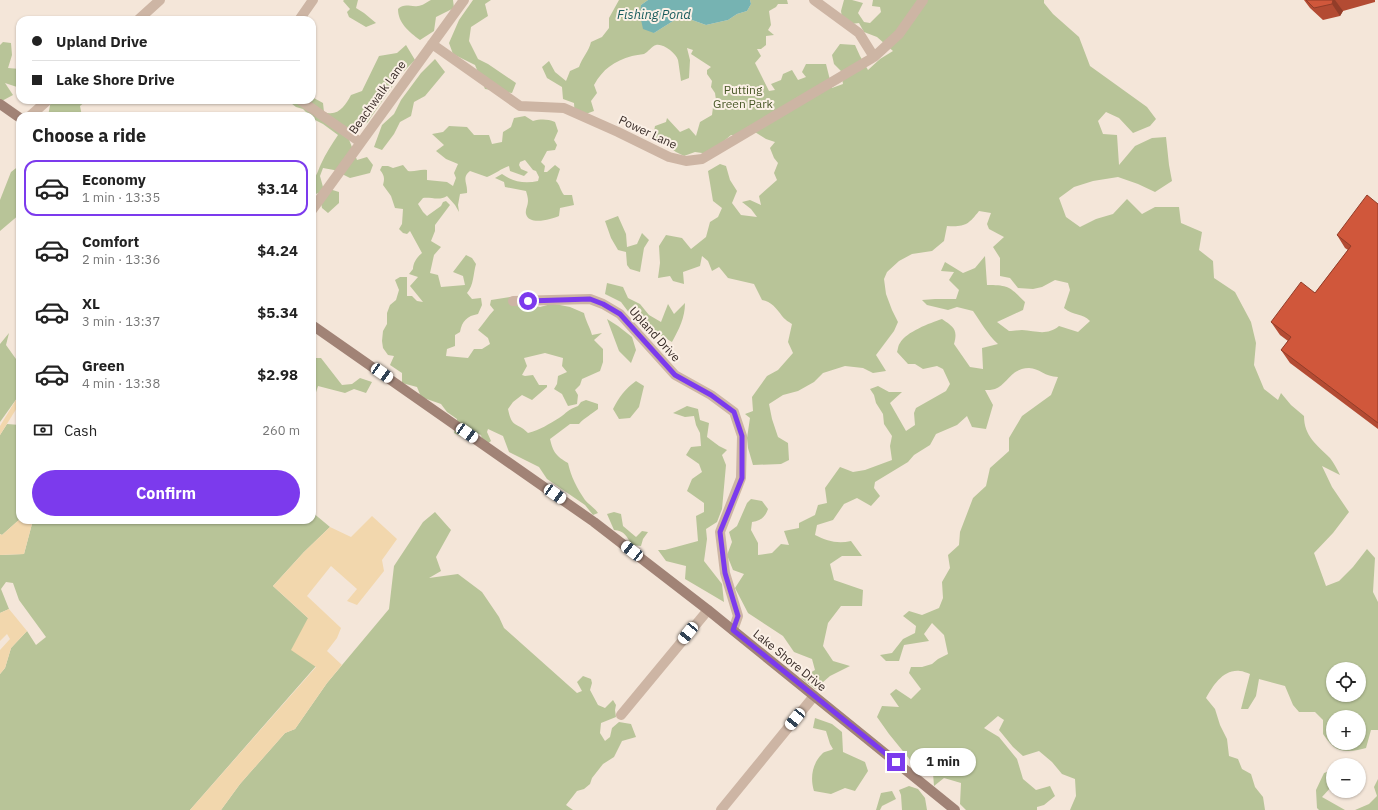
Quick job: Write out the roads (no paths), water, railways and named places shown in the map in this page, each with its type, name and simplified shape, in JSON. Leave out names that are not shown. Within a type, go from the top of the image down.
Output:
[{"type":"street","points":[[142,16],[160,0]]},
{"type":"street","points":[[302,16],[313,0]]},
{"type":"street","name":"Beachwalk Lane","points":[[316,204],[464,0]]},
{"type":"street","points":[[814,0],[860,33],[874,57]]},
{"type":"street","name":"Power Lane","points":[[432,44],[520,106],[564,108],[669,157],[686,161],[702,158],[874,57],[899,34],[923,0]]},
{"type":"street","points":[[0,104],[16,115]]},
{"type":"street","points":[[34,112],[44,104]]},
{"type":"street","points":[[306,104],[360,142]]},
{"type":"street","name":"Upland Drive","points":[[513,301],[590,299],[603,304],[620,314],[675,375],[711,395],[734,412],[742,436],[742,478],[720,532],[725,573],[738,616],[733,630]]},
{"type":"street","name":"Lake Shore Drive","points":[[316,328],[594,522],[708,610],[956,810]]},
{"type":"street","points":[[621,715],[708,610]]},
{"type":"street","points":[[721,810],[814,696]]},
{"type":"water","name":"Fishing Pond","points":[[648,0],[750,0],[751,4],[747,11],[737,14],[728,20],[706,25],[681,16],[654,33],[643,29],[640,15],[641,5]]},
{"type":"park label","name":"Putting Green Park","points":[[743,96]]}]
